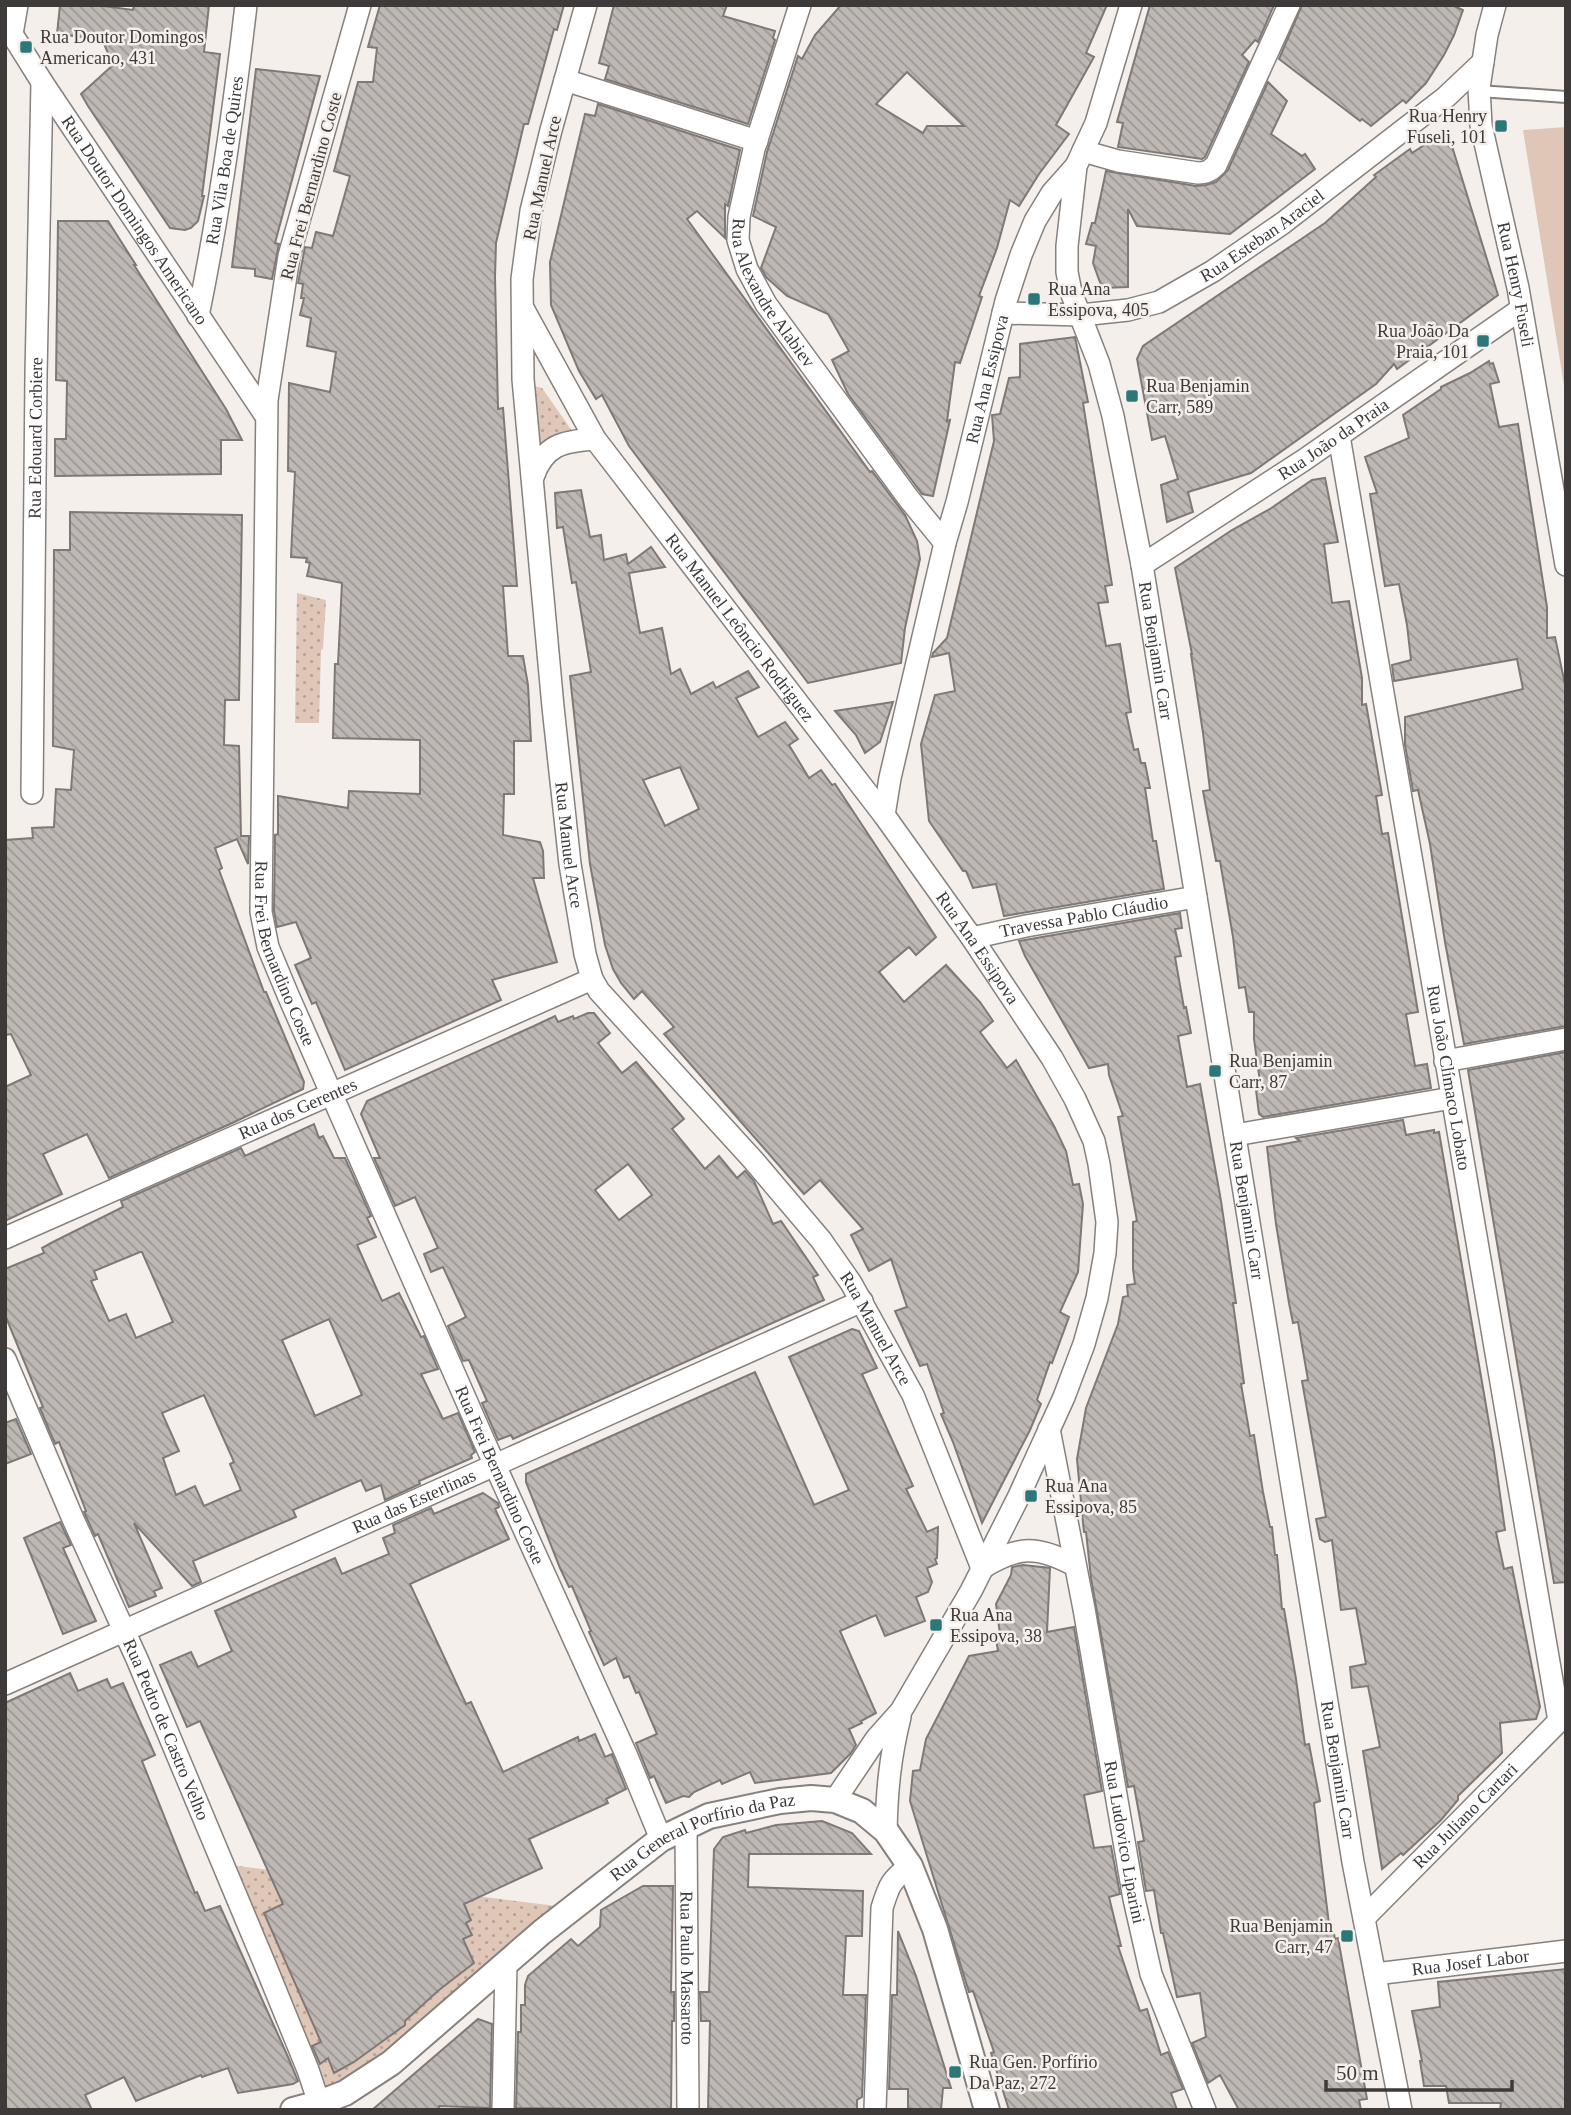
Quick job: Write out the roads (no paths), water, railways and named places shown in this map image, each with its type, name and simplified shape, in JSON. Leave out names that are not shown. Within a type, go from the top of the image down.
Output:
[{"type":"street","points":[[9,29],[18,5]]},
{"type":"street","name":"Rua Vila Boa de Quires","points":[[198,316],[231,128],[246,5]]},
{"type":"street","name":"Rua Frei Bernardino Coste","points":[[360,5],[289,256],[266,416],[261,912],[268,947],[331,1095],[626,1754],[661,1839]]},
{"type":"street","name":"Rua Manuel Arce","points":[[586,5],[531,211],[522,279],[523,379],[551,694],[570,863],[585,954],[592,979],[599,991],[754,1161],[821,1240],[862,1301],[913,1395],[982,1568]]},
{"type":"street","name":"Rua Alexandre Alabiev","points":[[800,5],[757,141],[738,217],[738,240],[747,270],[766,304],[909,499],[945,543]]},
{"type":"street","points":[[1131,5],[1096,123],[1080,159],[1118,161],[1198,173],[1210,171],[1216,165],[1289,5]]},
{"type":"street","name":"Rua Henry Fuseli","points":[[1494,5],[1486,34],[1479,91],[1481,125],[1521,309],[1566,565]]},
{"type":"street","name":"Rua Doutor Domingos Americano","points":[[9,29],[266,416]]},
{"type":"street","name":"Rua Esteban Araciel","points":[[1003,313],[1081,315],[1128,310],[1159,302],[1213,271],[1283,222],[1446,97],[1483,62]]},
{"type":"street","points":[[565,80],[757,141]]},
{"type":"street","name":"Rua Edouard Corbiere","points":[[32,793],[42,82]]},
{"type":"street","name":"Rua Ana Essipova","points":[[835,1800],[876,1739],[901,1712],[971,1591],[1018,1498],[1084,1344],[1097,1298],[1105,1253],[1107,1222],[1103,1186],[1094,1141],[1076,1099],[972,938],[884,815],[890,778],[945,543],[1003,313],[1035,221],[1052,193],[1080,159]]},
{"type":"street","name":"Rua Benjamin Carr","points":[[1080,159],[1067,246],[1067,272],[1071,292],[1099,364],[1113,416],[1142,565],[1353,1862],[1401,2110]]},
{"type":"street","name":"Rua Manuel Leôncio Rodriguez","points":[[523,308],[595,439],[884,815]]},
{"type":"street","name":"Rua João da Praia","points":[[1142,565],[1339,436],[1521,309]]},
{"type":"street","name":"Rua João Clímaco Lobato","points":[[1339,436],[1445,1061],[1562,1718]]},
{"type":"street","points":[[532,479],[544,455],[558,445],[595,439]]},
{"type":"street","name":"Travessa Pablo Cláudio","points":[[972,938],[1196,897]]},
{"type":"street","name":"Rua dos Gerentes","points":[[5,1238],[592,979]]},
{"type":"street","points":[[1445,1061],[1566,1039]]},
{"type":"street","points":[[1235,1135],[1452,1098]]},
{"type":"street","name":"Rua das Esterlinas","points":[[5,1684],[862,1301]]},
{"type":"street","name":"Rua Pedro de Castro Velho","points":[[5,1359],[266,1967],[308,2070],[319,2107]]},
{"type":"street","name":"Rua Ludovico Liparini","points":[[1049,1429],[1084,1609],[1134,1899],[1151,1974],[1205,2110]]},
{"type":"street","points":[[982,1568],[1004,1555],[1020,1550],[1042,1552],[1074,1565]]},
{"type":"street","name":"Rua Ana Essipova","points":[[886,1830],[887,1780],[901,1712]]},
{"type":"street","name":"Rua Juliano Cartari","points":[[1364,1918],[1562,1718]]},
{"type":"street","name":"Rua General Porfírio da Paz","points":[[293,2110],[319,2107],[391,2063],[506,1963],[661,1839],[709,1816],[780,1801],[811,1798],[835,1800],[862,1811],[886,1830],[910,1866],[934,1929],[987,2110]]},
{"type":"street","name":"Rua Paulo Massaroto","points":[[687,1826],[688,2110]]},
{"type":"street","points":[[875,2110],[882,1908],[894,1878],[910,1866]]},
{"type":"street","name":"Rua Josef Labor","points":[[1375,1975],[1566,1951]]},
{"type":"street","points":[[503,2110],[506,1963]]},
{"type":"lane","points":[[1479,91],[1566,97]]},
{"type":"place","name":"Rua Doutor Domingos Americano, 431","points":[[26,47]]},
{"type":"place","name":"Rua Henry Fuseli, 101","points":[[1501,126]]},
{"type":"place","name":"Rua Ana Essipova, 405","points":[[1034,299]]},
{"type":"place","name":"Rua João Da Praia, 101","points":[[1483,341]]},
{"type":"place","name":"Rua Benjamin Carr, 589","points":[[1132,396]]},
{"type":"place","name":"Rua Benjamin Carr, 87","points":[[1215,1071]]},
{"type":"place","name":"Rua Ana Essipova, 85","points":[[1031,1496]]},
{"type":"place","name":"Rua Ana Essipova, 38","points":[[936,1625]]},
{"type":"place","name":"Rua Benjamin Carr, 47","points":[[1347,1936]]},
{"type":"place","name":"Rua Gen. Porfírio Da Paz, 272","points":[[955,2072]]}]
